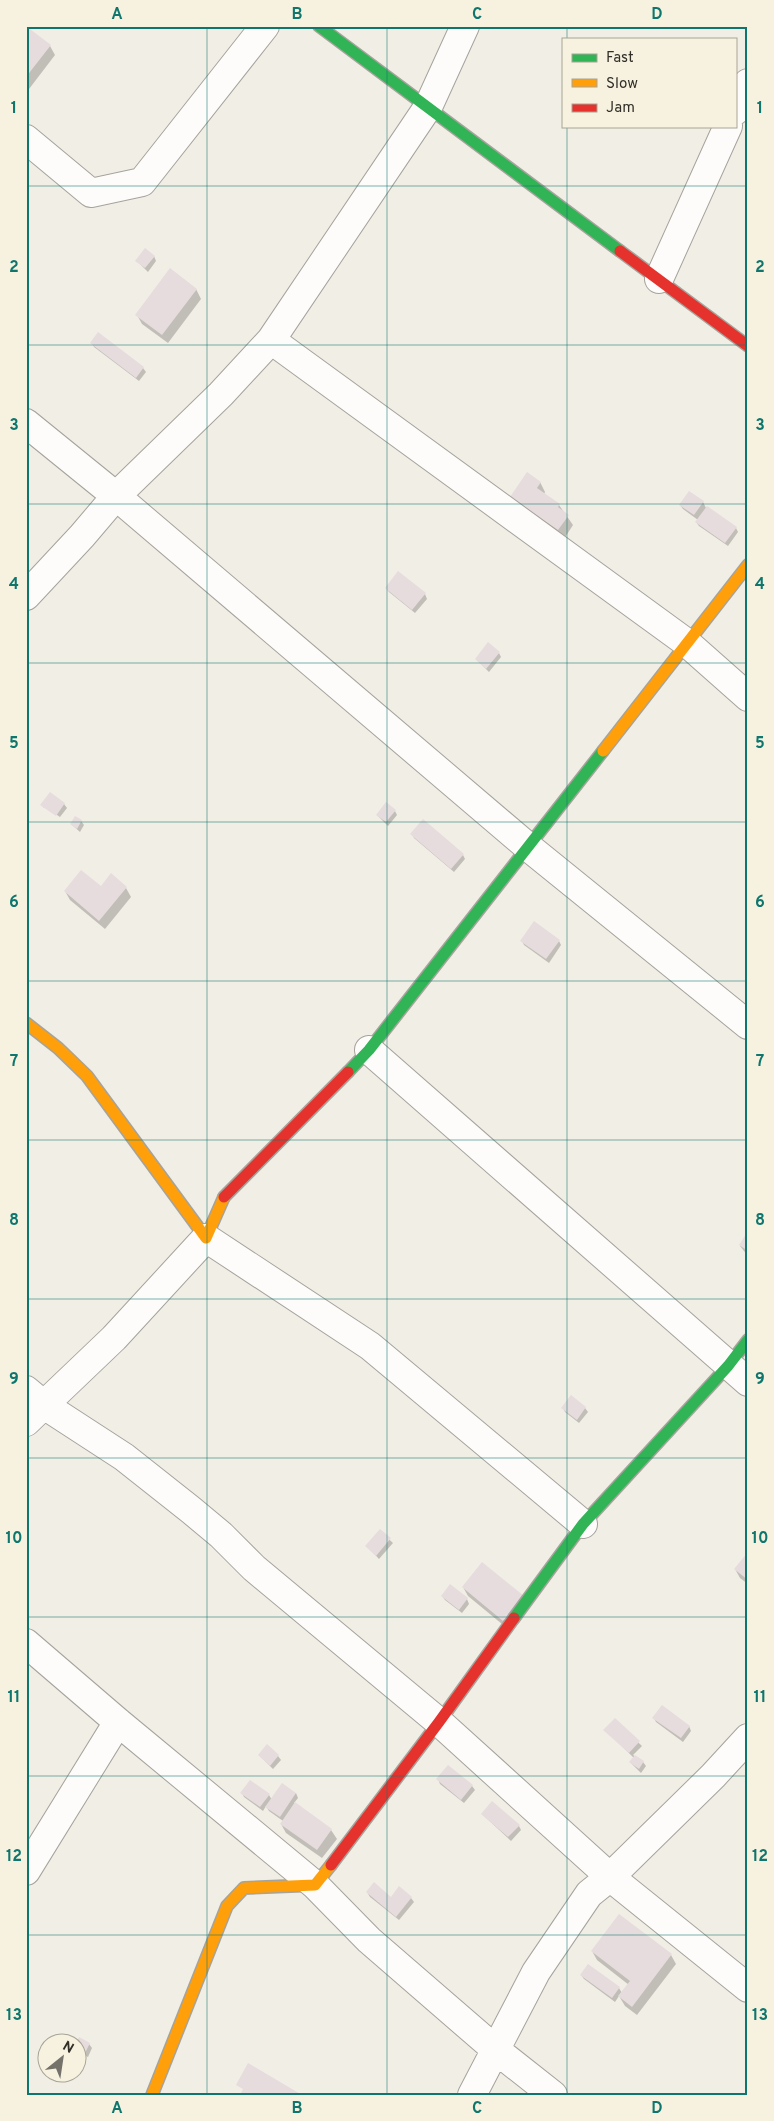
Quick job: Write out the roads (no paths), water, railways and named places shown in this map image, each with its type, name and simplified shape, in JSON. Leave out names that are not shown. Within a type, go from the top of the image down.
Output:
[{"type":"street","points":[[26,139],[91,193],[142,182],[265,26]]},
{"type":"street","points":[[319,26],[748,346]]},
{"type":"street","points":[[26,596],[116,496],[221,394],[271,340],[428,107],[466,26]]},
{"type":"street","points":[[736,109],[748,83]]},
{"type":"street","points":[[659,279],[727,128]]},
{"type":"street","points":[[271,340],[687,643],[748,697]]},
{"type":"street","points":[[26,423],[116,496],[527,846],[748,1026]]},
{"type":"street","points":[[748,565],[369,1050],[223,1198],[206,1238],[114,1338],[32,1406],[124,1457],[221,1535],[254,1568],[439,1722],[610,1877],[748,1988]]},
{"type":"street","points":[[26,1023],[58,1048],[87,1076],[206,1238],[370,1346],[583,1524]]},
{"type":"street","points":[[369,1050],[738,1374]]},
{"type":"street","points":[[315,1885],[439,1722],[583,1524],[738,1374],[748,1340]]},
{"type":"street","points":[[26,1643],[118,1722],[315,1885],[369,1940],[496,2050],[553,2095]]},
{"type":"street","points":[[26,1871],[118,1722]]},
{"type":"street","points":[[472,2095],[536,1972],[589,1894],[610,1877],[713,1776],[748,1738]]},
{"type":"street","points":[[152,2095],[227,1906],[244,1888],[315,1885]]}]
